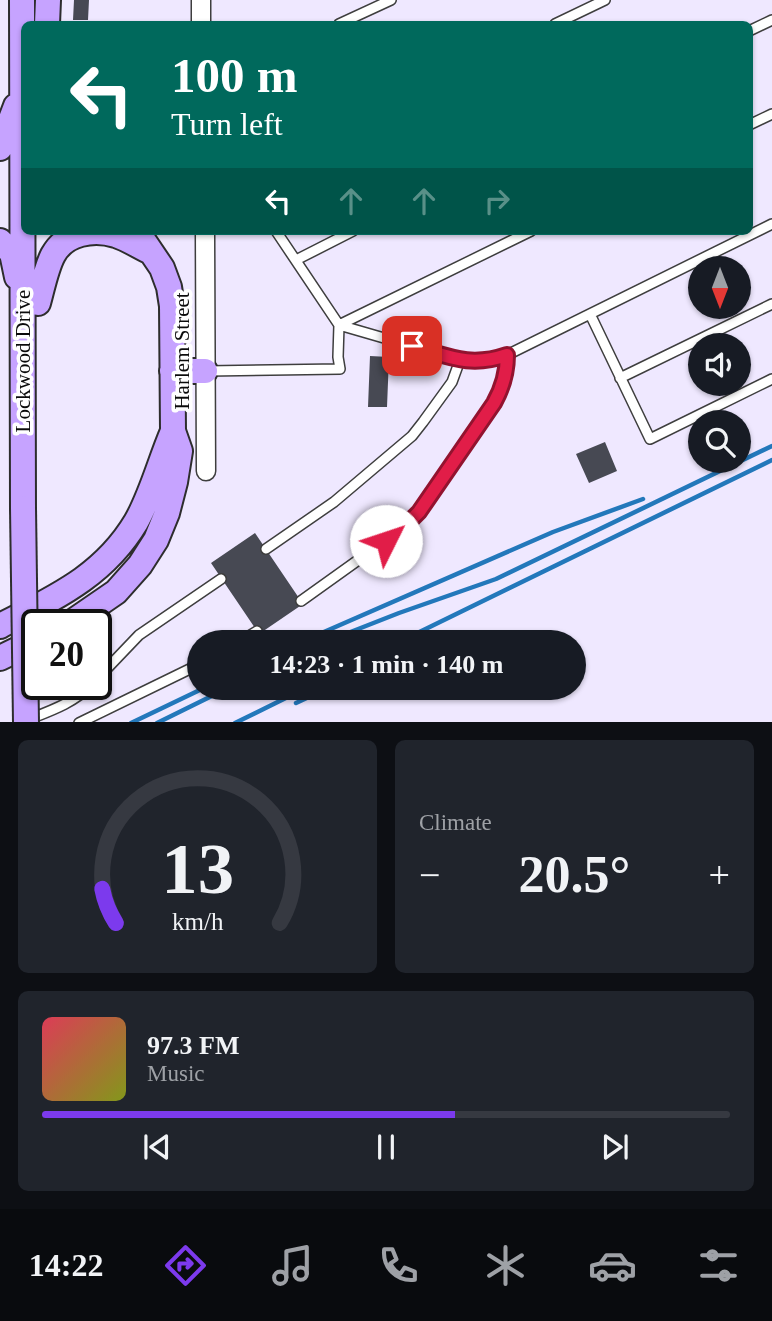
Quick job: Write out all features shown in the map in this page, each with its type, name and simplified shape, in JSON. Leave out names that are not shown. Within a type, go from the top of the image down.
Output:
[{"type":"main road","name":"Lockwood Drive","points":[[22,0],[22,21]]},
{"type":"main road","points":[[47,21],[48,0]]},
{"type":"main road","points":[[0,148],[21,93]]},
{"type":"main road","name":"Lockwood Drive","points":[[23,722],[32,505],[31,304],[28,235]]},
{"type":"main road","name":"Lockwood Drive","points":[[31,304],[39,235]]},
{"type":"main road","points":[[31,304],[53,256],[64,241],[76,235]]},
{"type":"main road","points":[[116,235],[151,253]]},
{"type":"main road","points":[[92,609],[116,593],[140,565],[156,540],[167,513],[180,451],[173,431],[172,306],[169,287],[162,268],[140,235]]},
{"type":"main road","points":[[0,241],[12,253],[31,304]]},
{"type":"main road","points":[[172,370],[205,371]]},
{"type":"main road","points":[[0,626],[71,588],[97,569],[119,546],[136,521],[151,490],[173,431]]},
{"type":"main road","name":"Lockwood Drive","points":[[32,505],[40,609]]},
{"type":"main road","points":[[0,658],[21,648]]},
{"type":"main road","points":[[42,700],[43,722]]},
{"type":"street","points":[[201,0],[201,21]]},
{"type":"street","name":"Harlem Street","points":[[205,235],[206,471]]},
{"type":"lane","points":[[346,21],[391,0]]},
{"type":"lane","points":[[561,21],[605,0]]},
{"type":"lane","points":[[753,29],[772,20]]},
{"type":"lane","points":[[753,123],[772,114]]},
{"type":"lane","points":[[753,233],[772,224]]},
{"type":"lane","points":[[205,371],[340,369],[339,325],[279,235]]},
{"type":"lane","points":[[296,260],[345,235]]},
{"type":"lane","points":[[339,325],[523,235]]},
{"type":"lane","points":[[339,325],[460,360],[483,361],[507,355],[750,235]]},
{"type":"lane","points":[[621,378],[772,304]]},
{"type":"lane","points":[[590,314],[650,439],[772,379]]},
{"type":"lane","points":[[301,601],[386,541],[419,512],[502,390],[507,373],[507,355]]},
{"type":"lane","points":[[266,549],[334,502],[412,436],[452,382],[460,360]]},
{"type":"lane","points":[[112,663],[139,635],[221,579]]},
{"type":"lane","points":[[81,722],[187,670]]},
{"type":"lane","points":[[25,722],[73,700]]},
{"type":"building","points":[[74,0],[89,0],[88,20],[73,20]]},
{"type":"building","points":[[370,356],[389,357],[387,407],[368,407]]},
{"type":"building","points":[[605,442],[617,471],[589,483],[576,454]]},
{"type":"building","points":[[255,533],[303,604],[265,630],[256,630],[211,563]]},
{"type":"railway","points":[[356,630],[496,579],[772,446]]},
{"type":"railway","points":[[424,630],[772,460]]},
{"type":"railway","points":[[328,630],[553,532],[643,499]]},
{"type":"railway","points":[[133,722],[187,696]]},
{"type":"railway","points":[[159,722],[204,700]]},
{"type":"railway","points":[[237,722],[282,700]]},
{"type":"railway","points":[[296,703],[302,700]]},
{"type":"route","points":[[386,541],[419,512],[494,403],[502,390],[507,373],[507,355],[475,362],[412,346]]}]
